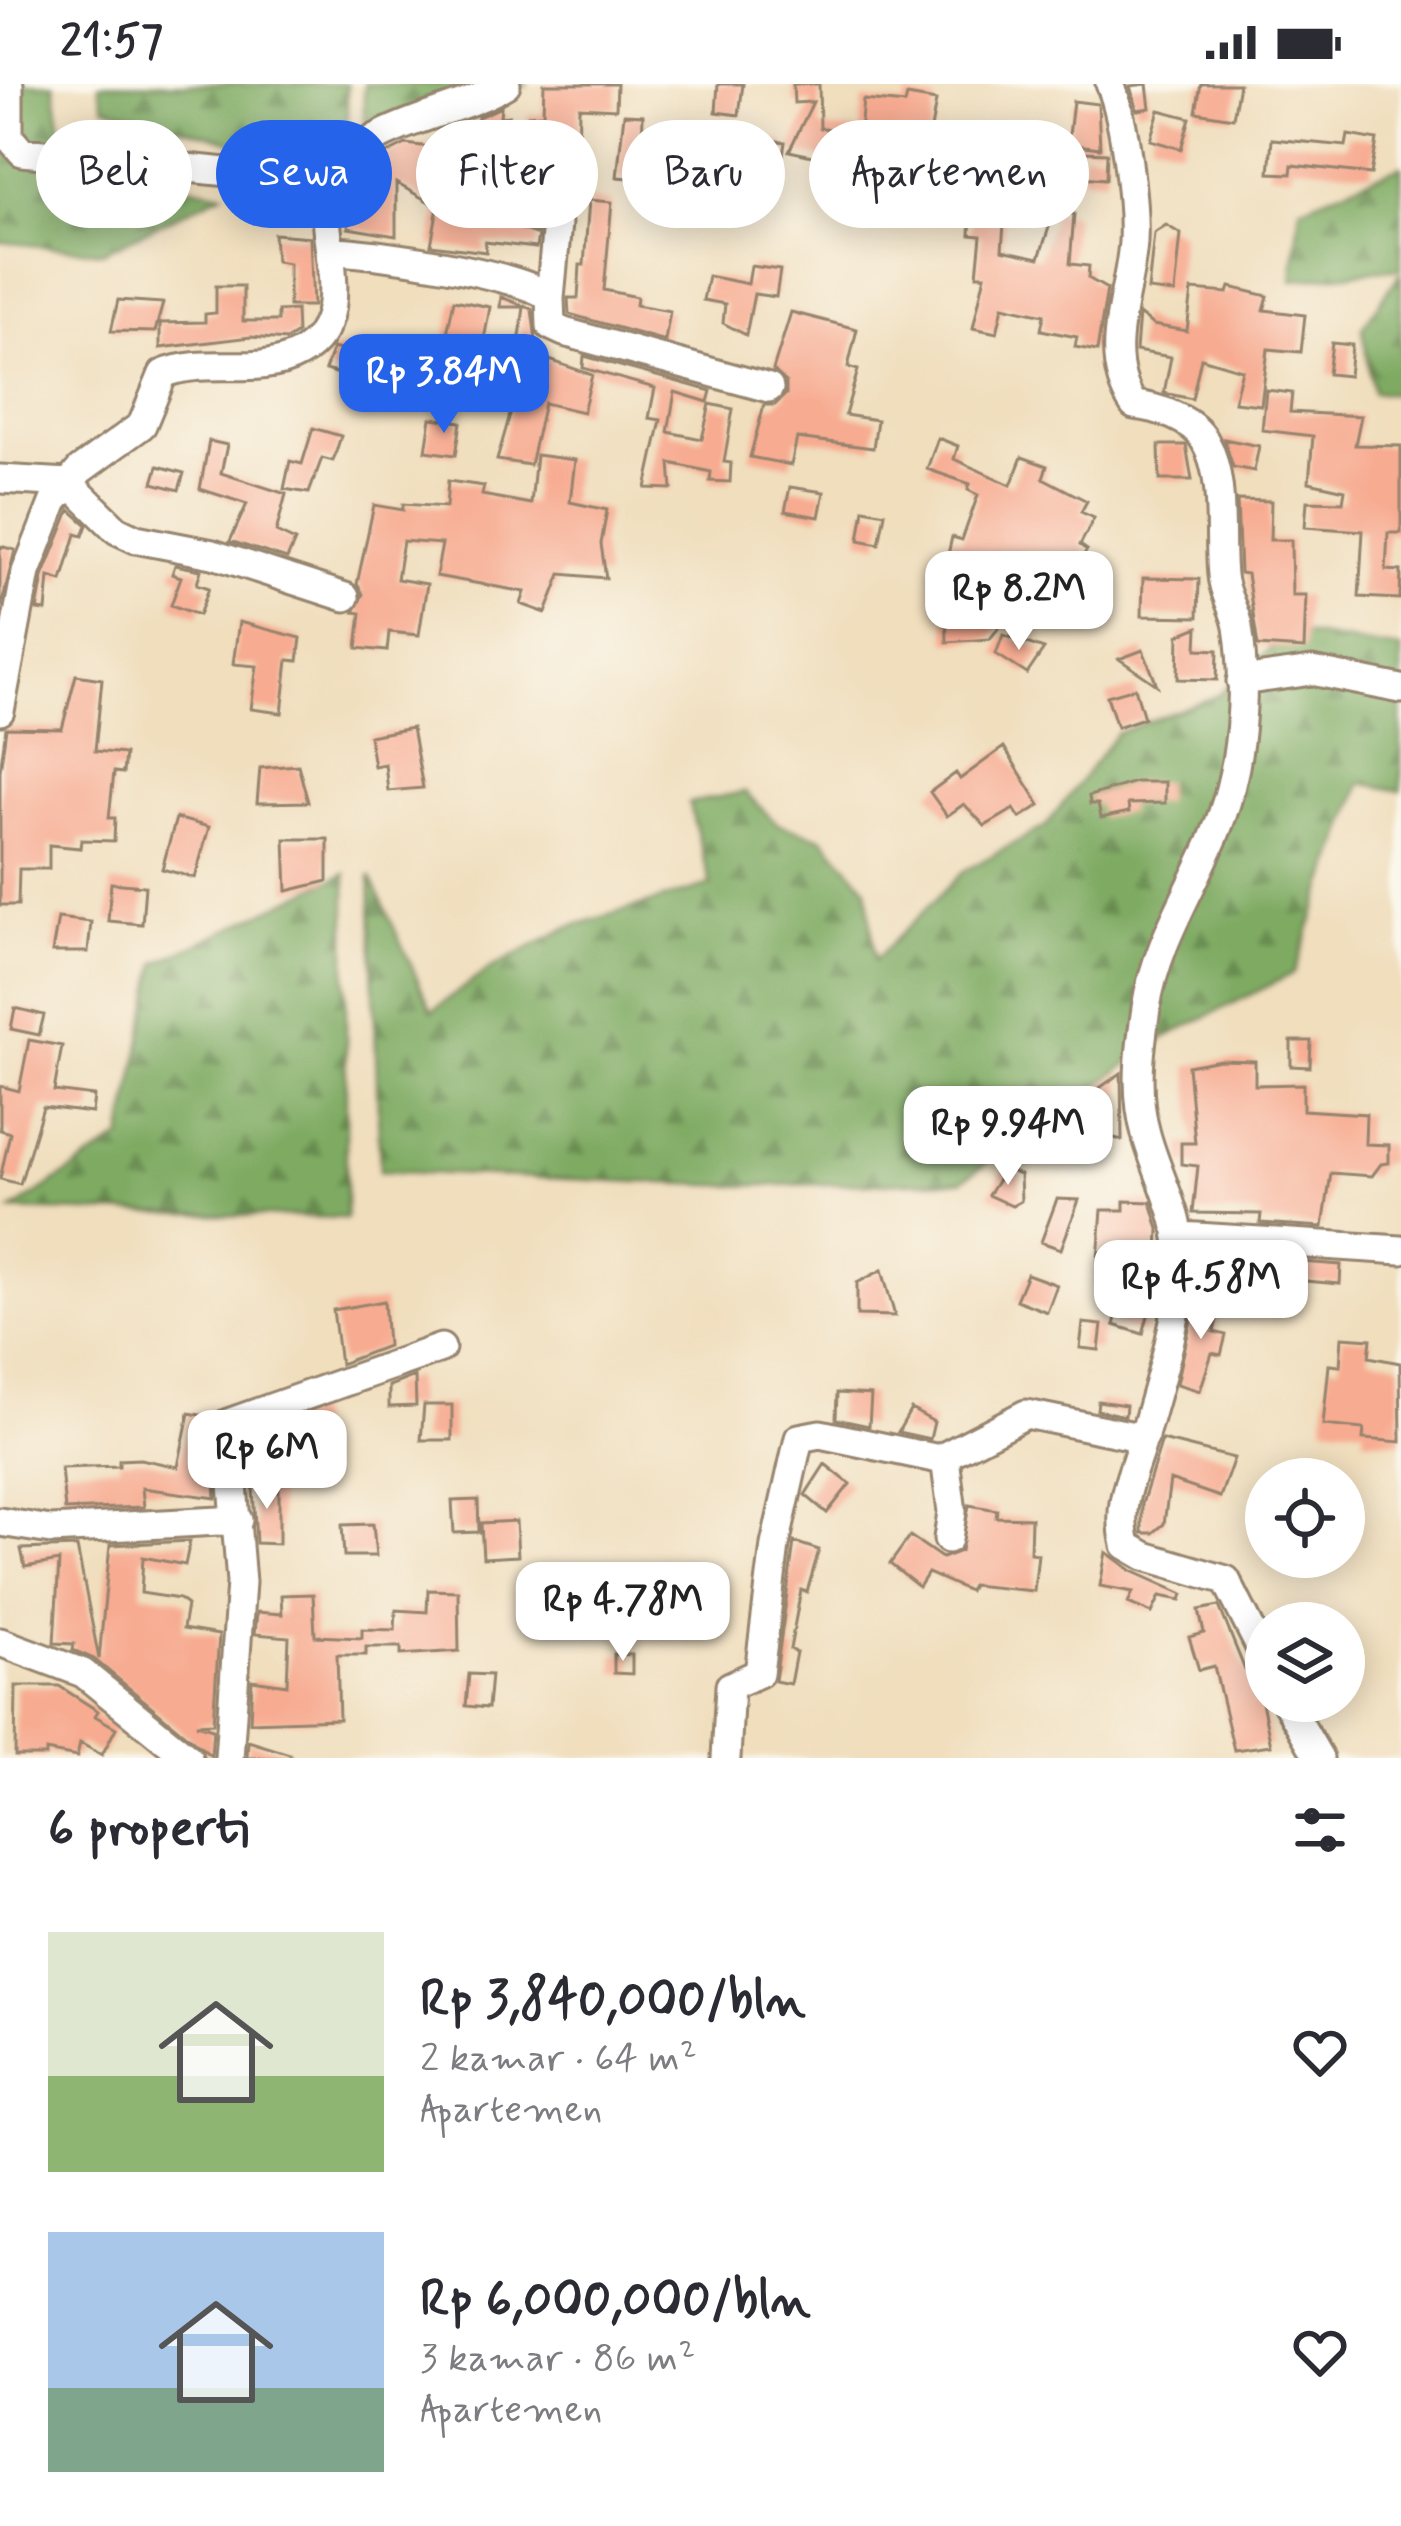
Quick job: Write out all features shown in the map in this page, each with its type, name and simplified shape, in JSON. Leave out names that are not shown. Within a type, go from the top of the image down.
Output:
[{"type":"street","points":[[9,84],[9,136],[22,152],[216,171]]},
{"type":"street","points":[[392,131],[482,99],[506,84]]},
{"type":"street","points":[[1110,84],[1133,235],[1127,302],[1113,350],[1134,405],[1185,422],[1205,440],[1216,488],[1222,582],[1238,623],[1241,681],[1230,790],[1210,849],[1175,910],[1147,1001],[1139,1066],[1145,1132],[1181,1236],[1175,1304],[1144,1438],[1123,1492],[1126,1545],[1226,1580],[1245,1618]]},
{"type":"street","points":[[0,711],[26,572],[54,502],[69,483],[142,425],[163,374],[182,366],[264,364],[299,354],[322,333],[335,281],[330,228]]},
{"type":"street","points":[[556,228],[551,326],[769,388]]},
{"type":"street","points":[[333,251],[488,275],[537,289],[550,298]]},
{"type":"street","points":[[0,479],[69,483],[117,530],[136,539],[227,557],[346,597]]},
{"type":"street","points":[[1241,681],[1312,670],[1401,689]]},
{"type":"street","points":[[1181,1236],[1401,1250]]},
{"type":"street","points":[[229,1758],[241,1582],[225,1430],[234,1418],[441,1348]]},
{"type":"street","points":[[726,1758],[730,1686],[759,1673],[775,1545],[799,1438],[820,1434],[945,1458],[1026,1414],[1144,1438]]},
{"type":"street","points":[[945,1458],[952,1512],[948,1539]]},
{"type":"street","points":[[0,1522],[51,1530],[238,1520]]},
{"type":"street","points":[[0,1642],[83,1673],[188,1758]]},
{"type":"street","points":[[1298,1722],[1319,1758]]},
{"type":"green space","points":[[0,84],[54,84],[60,120],[36,120],[36,228],[152,228],[103,252],[0,242]]},
{"type":"green space","points":[[99,84],[347,84],[347,120],[216,120],[216,137],[192,131],[192,120],[154,120],[104,106]]},
{"type":"green space","points":[[364,84],[529,84],[368,120],[364,120]]},
{"type":"green space","points":[[1401,166],[1401,268],[1292,280],[1300,207]]},
{"type":"green space","points":[[192,187],[216,192],[216,196],[192,208]]},
{"type":"green space","points":[[1401,272],[1401,393],[1373,393],[1362,328]]},
{"type":"green space","points":[[1290,632],[1401,649],[1401,791],[1361,783],[1294,973],[1166,1037],[961,1181],[732,1186],[380,1171],[370,875],[432,1011],[489,969],[569,927],[711,885],[689,803],[745,792],[777,824],[823,838],[867,888],[875,960],[964,871],[1046,826],[1117,733],[1217,696]]},
{"type":"green space","points":[[346,873],[346,1218],[12,1210],[122,1138],[157,963]]},
{"type":"building","points":[[544,84],[617,84],[616,109],[579,107],[579,120],[527,120],[528,115],[543,114]]},
{"type":"building","points":[[718,84],[743,84],[739,115],[716,112]]},
{"type":"building","points":[[793,84],[819,84],[820,120],[809,120],[809,155],[789,151],[813,102],[794,103]]},
{"type":"building","points":[[1147,84],[1150,108],[1137,110],[1130,86]]},
{"type":"building","points":[[1201,84],[1239,84],[1233,118],[1196,112]]},
{"type":"building","points":[[907,96],[936,101],[933,120],[861,120],[863,100],[905,104]]},
{"type":"building","points":[[1073,101],[1098,104],[1100,148],[1089,147],[1089,120],[1071,120]]},
{"type":"building","points":[[501,107],[500,117],[508,116],[507,120],[478,117]]},
{"type":"building","points":[[1159,110],[1190,118],[1181,149],[1150,140]]},
{"type":"building","points":[[624,114],[643,115],[643,120],[623,120]]},
{"type":"building","points":[[622,132],[622,177],[617,177]]},
{"type":"building","points":[[1348,135],[1377,140],[1371,174],[1292,165],[1291,174],[1269,173],[1272,139],[1346,146]]},
{"type":"building","points":[[416,145],[416,194],[396,183],[396,236],[348,228],[392,228],[392,151]]},
{"type":"building","points":[[1089,152],[1107,153],[1106,179],[1089,178]]},
{"type":"building","points":[[598,201],[612,202],[604,290],[637,297],[636,305],[670,311],[665,341],[569,314],[568,298],[578,298],[580,265],[584,265],[587,228],[598,228]]},
{"type":"building","points":[[1166,225],[1181,234],[1175,293],[1148,290],[1154,233]]},
{"type":"building","points":[[434,228],[518,228],[538,235],[536,248],[485,242],[486,252],[431,245]]},
{"type":"building","points":[[970,228],[1004,228],[1002,250],[1039,258],[1049,228],[1073,228],[1070,264],[1089,266],[1088,278],[1107,289],[1097,351],[1075,347],[1077,337],[1041,330],[1044,315],[1003,306],[997,333],[973,328],[985,275],[977,275],[981,236],[970,235]]},
{"type":"building","points":[[274,234],[310,237],[313,306],[289,306],[289,263],[276,261]]},
{"type":"building","points":[[751,266],[780,270],[776,297],[754,294],[746,335],[723,323],[725,304],[703,300],[708,276],[748,284]]},
{"type":"building","points":[[216,286],[243,286],[243,321],[278,321],[278,311],[296,310],[297,333],[286,340],[251,337],[160,348],[160,323],[205,322],[205,314],[216,313]]},
{"type":"building","points":[[1230,287],[1268,296],[1264,310],[1305,315],[1301,352],[1268,349],[1261,405],[1234,402],[1242,370],[1201,358],[1192,399],[1164,393],[1171,357],[1136,351],[1139,314],[1153,325],[1187,331],[1192,290],[1228,293]]},
{"type":"building","points":[[501,297],[532,309],[538,356],[592,375],[583,412],[544,403],[530,465],[497,460],[518,387],[482,381],[487,354],[517,359],[524,307],[500,307]]},
{"type":"building","points":[[118,300],[163,303],[155,332],[111,331]]},
{"type":"building","points":[[454,300],[490,307],[482,351],[446,338]]},
{"type":"building","points":[[791,312],[857,329],[848,367],[858,370],[845,415],[877,420],[873,448],[797,438],[791,465],[750,457],[764,405],[775,405],[786,394],[786,382],[773,370]]},
{"type":"building","points":[[1332,343],[1352,345],[1349,376],[1328,374]]},
{"type":"building","points":[[333,348],[363,356],[357,379],[325,370]]},
{"type":"building","points":[[584,356],[711,391],[708,402],[675,392],[668,432],[702,439],[710,404],[733,409],[724,462],[731,463],[730,482],[710,481],[711,472],[670,463],[672,489],[646,488],[661,420],[649,418],[655,388],[583,368]]},
{"type":"building","points":[[1266,390],[1292,393],[1290,412],[1361,416],[1355,445],[1401,446],[1401,533],[1388,533],[1386,570],[1401,571],[1400,599],[1359,597],[1363,531],[1305,527],[1307,501],[1343,502],[1345,490],[1309,482],[1313,436],[1262,430]]},
{"type":"building","points":[[431,418],[461,422],[456,455],[426,451]]},
{"type":"building","points":[[313,428],[341,436],[333,461],[322,458],[309,493],[284,489],[290,461],[302,464]]},
{"type":"building","points":[[938,438],[958,446],[954,459],[1011,485],[1022,457],[1047,466],[1043,478],[1087,501],[1081,512],[1094,518],[1080,545],[1087,550],[1047,612],[1023,595],[990,639],[947,642],[945,568],[952,537],[962,540],[978,495],[968,490],[970,484],[927,469]]},
{"type":"building","points":[[1224,439],[1259,446],[1254,471],[1233,467]]},
{"type":"building","points":[[209,441],[227,445],[221,473],[286,494],[276,532],[295,541],[287,559],[230,541],[247,504],[200,489]]},
{"type":"building","points":[[1159,445],[1186,445],[1192,480],[1160,480]]},
{"type":"building","points":[[536,455],[575,460],[570,502],[607,510],[601,544],[606,578],[561,574],[546,613],[521,604],[525,592],[436,576],[442,544],[403,541],[397,579],[427,584],[419,635],[389,632],[387,651],[357,648],[361,613],[354,612],[363,594],[357,584],[374,505],[403,510],[403,504],[446,507],[448,481],[484,486],[482,495],[531,504]]},
{"type":"building","points":[[158,466],[184,473],[179,490],[153,483]]},
{"type":"building","points":[[790,487],[824,492],[819,517],[785,511]]},
{"type":"building","points":[[1237,500],[1271,501],[1270,540],[1291,540],[1292,595],[1306,595],[1304,649],[1258,646],[1247,574],[1240,573]]},
{"type":"building","points":[[864,509],[885,513],[879,544],[859,540]]},
{"type":"building","points":[[70,510],[87,525],[83,536],[76,534],[62,581],[49,577],[46,611],[37,610],[43,577]]},
{"type":"building","points":[[0,546],[15,550],[1,607],[0,607]]},
{"type":"building","points":[[175,565],[201,570],[197,584],[209,588],[199,615],[171,605],[181,577],[172,574]]},
{"type":"building","points":[[1143,578],[1199,579],[1198,617],[1142,616]]},
{"type":"building","points":[[239,622],[301,638],[298,661],[288,660],[282,713],[251,709],[257,666],[233,664]]},
{"type":"building","points":[[1198,627],[1197,649],[1218,650],[1217,680],[1178,679],[1179,635]]},
{"type":"building","points":[[1003,635],[1044,649],[1027,674],[996,654]]},
{"type":"building","points":[[1143,650],[1157,685],[1119,659]]},
{"type":"building","points":[[76,675],[102,679],[95,751],[125,754],[123,773],[114,772],[109,818],[115,818],[114,841],[81,840],[80,848],[49,845],[49,869],[19,869],[18,905],[0,905],[0,771],[6,728],[62,729]]},
{"type":"building","points":[[1135,688],[1144,718],[1117,727],[1107,696]]},
{"type":"building","points":[[412,728],[423,788],[388,791],[385,764],[374,766],[369,736]]},
{"type":"building","points":[[1004,747],[1040,805],[1020,818],[1014,809],[985,826],[964,804],[947,816],[930,792],[956,773],[960,779]]},
{"type":"building","points":[[298,765],[308,802],[257,803],[260,768]]},
{"type":"building","points":[[1135,782],[1165,782],[1165,803],[1128,804],[1129,812],[1101,818],[1098,804],[1090,804],[1089,796]]},
{"type":"building","points":[[176,818],[209,827],[195,878],[162,869]]},
{"type":"building","points":[[285,839],[328,839],[328,881],[287,891]]},
{"type":"building","points":[[111,883],[145,886],[142,924],[108,921]]},
{"type":"building","points":[[58,918],[91,922],[88,952],[52,952]]},
{"type":"building","points":[[15,1008],[44,1015],[39,1035],[11,1029]]},
{"type":"building","points":[[29,1040],[62,1046],[54,1091],[94,1096],[92,1113],[43,1107],[20,1184],[0,1179],[10,1133],[0,1130],[0,1086],[19,1091]]},
{"type":"building","points":[[1291,1041],[1311,1041],[1310,1067],[1291,1066]]},
{"type":"building","points":[[1220,1060],[1255,1061],[1255,1085],[1303,1084],[1303,1110],[1366,1114],[1365,1144],[1389,1145],[1389,1163],[1381,1164],[1372,1176],[1331,1173],[1323,1227],[1260,1223],[1261,1214],[1193,1213],[1198,1166],[1181,1164],[1181,1143],[1195,1143],[1188,1066]]},
{"type":"building","points":[[1121,1073],[1122,1140],[1078,1129],[1088,1108],[1096,1109],[1098,1089]]},
{"type":"building","points":[[1005,1169],[1020,1175],[1021,1201],[1012,1206],[988,1195]]},
{"type":"building","points":[[1057,1199],[1079,1200],[1061,1249],[1041,1242]]},
{"type":"building","points":[[1124,1201],[1151,1202],[1159,1229],[1157,1283],[1143,1334],[1114,1325],[1124,1289],[1096,1283],[1102,1210],[1124,1210]]},
{"type":"building","points":[[1274,1260],[1341,1265],[1340,1284],[1271,1278]]},
{"type":"building","points":[[882,1270],[895,1316],[857,1315],[857,1283]]},
{"type":"building","points":[[1027,1274],[1057,1285],[1047,1312],[1016,1300]]},
{"type":"building","points":[[1197,1292],[1222,1298],[1214,1332],[1226,1335],[1221,1355],[1212,1353],[1200,1391],[1177,1384]]},
{"type":"building","points":[[384,1301],[387,1346],[340,1364],[333,1310]]},
{"type":"building","points":[[1083,1323],[1102,1325],[1099,1350],[1080,1348]]},
{"type":"building","points":[[1342,1337],[1371,1339],[1369,1357],[1400,1363],[1401,1442],[1363,1439],[1364,1429],[1323,1425],[1329,1365],[1340,1366]]},
{"type":"building","points":[[415,1376],[416,1406],[389,1407],[389,1386]]},
{"type":"building","points":[[837,1393],[871,1395],[869,1426],[836,1419]]},
{"type":"building","points":[[1098,1401],[1126,1405],[1125,1416],[1097,1410]]},
{"type":"building","points":[[424,1405],[452,1405],[452,1440],[421,1440]]},
{"type":"building","points":[[911,1409],[934,1422],[930,1439],[898,1432]]},
{"type":"building","points":[[189,1413],[211,1417],[216,1498],[142,1488],[144,1507],[65,1510],[61,1468],[119,1466],[119,1460],[140,1459],[178,1467]]},
{"type":"building","points":[[315,1413],[324,1446],[286,1445],[286,1422]]},
{"type":"building","points":[[1162,1440],[1234,1458],[1220,1497],[1170,1480],[1164,1524],[1153,1533],[1142,1533],[1142,1504]]},
{"type":"building","points":[[825,1464],[850,1484],[827,1513],[805,1495]]},
{"type":"building","points":[[279,1475],[279,1544],[256,1543],[253,1488]]},
{"type":"building","points":[[478,1500],[479,1532],[454,1533],[452,1501]]},
{"type":"building","points":[[969,1505],[997,1510],[996,1517],[1031,1518],[1030,1553],[1038,1554],[1034,1591],[972,1585],[969,1591],[928,1573],[919,1587],[890,1564],[910,1536],[942,1558],[961,1551]]},
{"type":"building","points":[[516,1521],[518,1556],[483,1558],[481,1523]]},
{"type":"building","points":[[373,1524],[376,1556],[344,1556],[342,1525]]},
{"type":"building","points":[[190,1541],[185,1565],[143,1557],[141,1593],[179,1599],[187,1605],[183,1629],[219,1635],[213,1723],[196,1724],[213,1729],[211,1756],[94,1659],[73,1650],[74,1644],[54,1643],[59,1561],[25,1567],[21,1549],[77,1547],[99,1659],[110,1545]]},
{"type":"building","points":[[794,1542],[819,1550],[807,1592],[801,1590],[790,1649],[796,1652],[790,1684],[775,1681]]},
{"type":"building","points":[[1106,1552],[1132,1571],[1183,1594],[1181,1600],[1160,1596],[1152,1613],[1128,1603],[1133,1592],[1100,1586]]},
{"type":"building","points":[[428,1590],[458,1591],[459,1651],[401,1655],[401,1647],[366,1647],[366,1655],[337,1655],[339,1719],[250,1722],[252,1680],[287,1685],[289,1637],[255,1634],[257,1612],[282,1614],[281,1595],[313,1594],[315,1636],[362,1638],[362,1629],[395,1630],[396,1610],[427,1612]]},
{"type":"building","points":[[1219,1606],[1245,1670],[1245,1722],[1266,1722],[1271,1745],[1234,1750],[1214,1666],[1199,1670],[1189,1637],[1204,1633],[1199,1610]]},
{"type":"building","points":[[614,1654],[632,1655],[632,1674],[614,1673]]},
{"type":"building","points":[[469,1674],[491,1675],[488,1708],[466,1706]]},
{"type":"building","points":[[16,1686],[59,1686],[98,1711],[95,1716],[116,1728],[102,1755],[80,1743],[77,1757],[46,1751],[46,1756],[15,1756]]},
{"type":"building","points":[[248,1741],[290,1754],[290,1758],[247,1758]]}]
